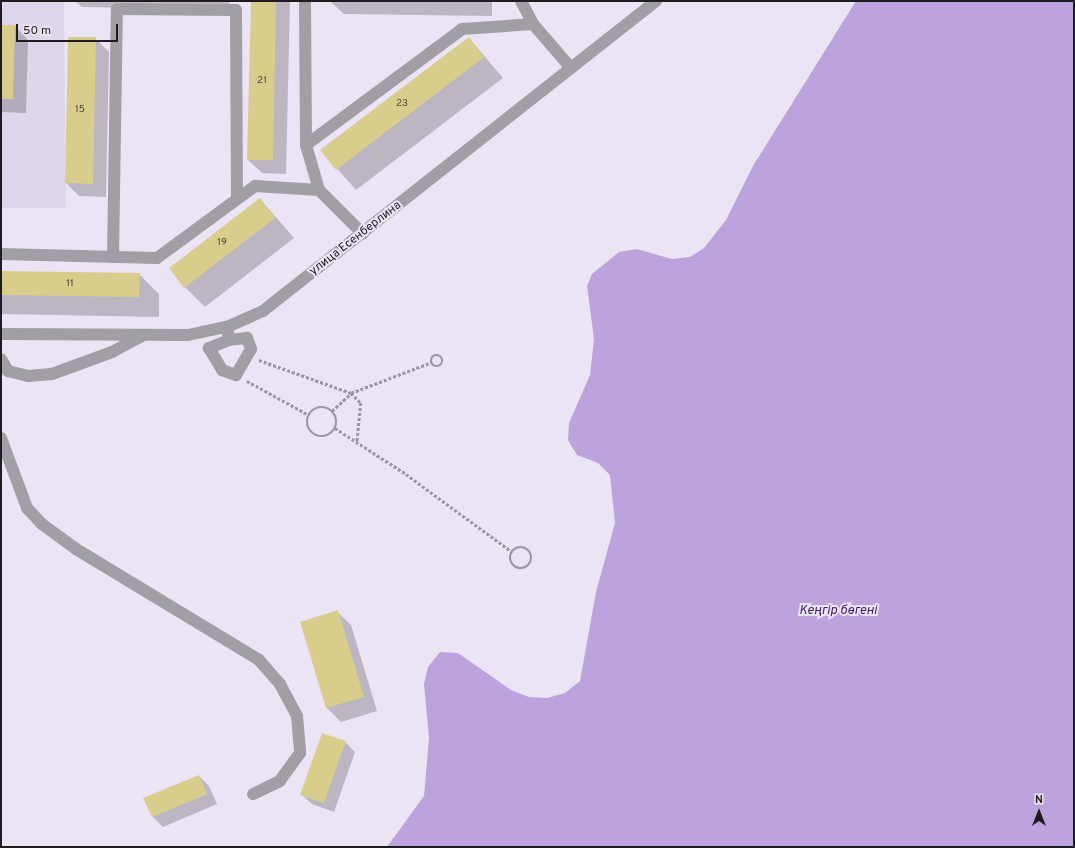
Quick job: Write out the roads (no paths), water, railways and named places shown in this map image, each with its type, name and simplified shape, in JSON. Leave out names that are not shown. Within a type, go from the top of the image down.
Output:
[{"type":"street","points":[[305,1],[306,145],[319,190],[363,234]]},
{"type":"street","points":[[521,1],[534,24],[571,68]]},
{"type":"street","name":"улица Есенберлина","points":[[1,334],[188,335],[226,327],[263,311],[363,234],[656,1]]},
{"type":"street","points":[[113,256],[117,9],[236,10],[237,199]]},
{"type":"street","points":[[306,145],[462,29],[534,24]]},
{"type":"street","points":[[1,254],[157,258],[255,186],[319,190]]},
{"type":"street","points":[[226,327],[229,340]]},
{"type":"street","points":[[1,359],[8,371],[28,376],[52,374],[112,352],[143,335]]},
{"type":"street","points":[[247,338],[251,349],[236,376],[222,370],[209,348],[229,340],[247,338]]},
{"type":"street","points":[[1,438],[27,508],[42,524],[76,549],[259,660],[280,684],[298,716],[300,753],[280,781],[253,794]]},
{"type":"water","name":"Кеңгір бөгені","points":[[856,1],[1074,1],[1074,847],[387,847],[424,796],[429,738],[424,684],[428,667],[440,652],[458,653],[511,690],[529,697],[547,698],[565,693],[580,681],[596,592],[615,523],[610,475],[598,463],[577,455],[568,440],[569,423],[590,375],[594,339],[587,286],[592,274],[619,252],[637,249],[672,259],[690,257],[704,248],[726,220],[753,166]]}]
